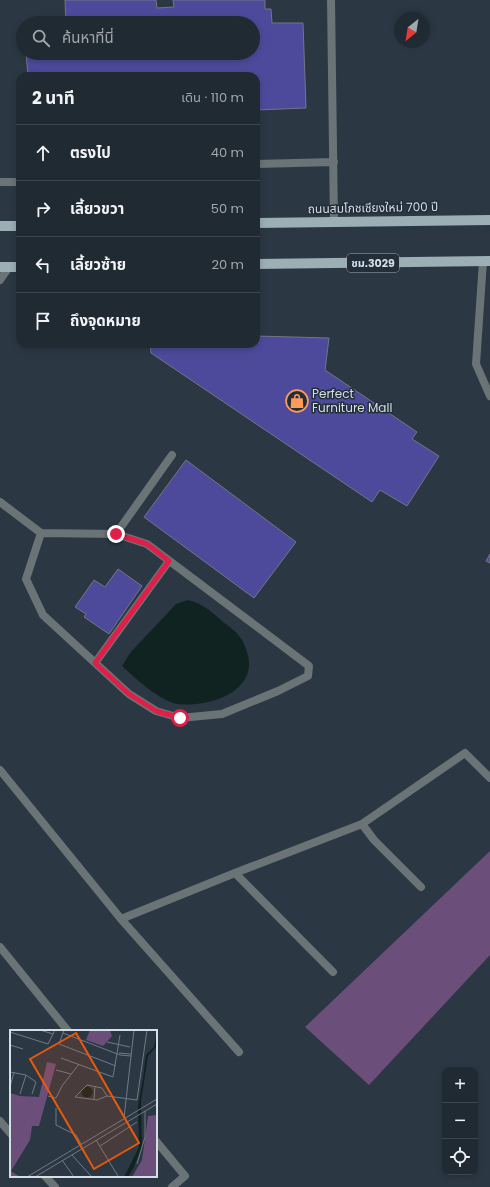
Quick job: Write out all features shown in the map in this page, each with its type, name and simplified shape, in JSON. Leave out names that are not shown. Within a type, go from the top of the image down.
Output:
[{"type":"main road","name":"ถนนสมโภชเชียงใหม่ 700 ปี","points":[[260,223],[490,220]]},
{"type":"main road","points":[[0,226],[16,226]]},
{"type":"main road","name":"ชม.3029","points":[[260,264],[486,261]]},
{"type":"main road","points":[[4,267],[16,267]]},
{"type":"street","points":[[331,0],[334,221]]},
{"type":"street","points":[[260,164],[334,162]]},
{"type":"street","points":[[0,182],[16,182]]},
{"type":"street","points":[[486,261],[476,364],[490,396]]},
{"type":"street","points":[[0,280],[4,267]]},
{"type":"street","points":[[116,534],[172,455]]},
{"type":"street","points":[[0,502],[41,533],[116,534],[147,544],[309,666],[308,676],[278,691],[222,714],[180,718],[156,711],[129,694],[43,615],[26,579],[41,533]]},
{"type":"street","points":[[95,663],[169,561]]},
{"type":"street","points":[[121,919],[234,873],[362,824],[465,753],[490,778]]},
{"type":"street","points":[[0,770],[121,919],[239,1052]]},
{"type":"street","points":[[362,824],[374,840],[421,887]]},
{"type":"street","points":[[234,873],[333,972]]},
{"type":"street","points":[[0,947],[67,1030]]},
{"type":"street","points":[[0,1121],[10,1133]]},
{"type":"street","points":[[157,1142],[185,1176],[172,1187]]},
{"type":"street","points":[[47,1177],[54,1187]]},
{"type":"shaded area","points":[[188,600],[207,608],[237,634],[243,641],[247,652],[249,670],[242,684],[236,690],[208,702],[182,704],[173,703],[159,696],[122,666],[130,653],[176,604]]},
{"type":"shaded area","points":[[490,851],[490,955],[369,1085],[305,1027]]},
{"type":"building","points":[[65,0],[156,0],[157,8],[174,7],[173,0],[265,0],[265,9],[271,9],[272,23],[303,23],[306,108],[260,110],[260,72],[28,72],[27,60],[260,60],[260,16],[66,16]]},
{"type":"building","name":"Perfect Furniture Mall","points":[[260,336],[329,338],[325,370],[417,432],[412,439],[439,456],[407,506],[380,490],[372,502],[151,353],[150,348],[260,348]]},
{"type":"building","points":[[186,460],[296,542],[254,598],[144,517]]},
{"type":"building","points":[[490,554],[490,563],[486,561]]},
{"type":"building","points":[[118,569],[142,586],[109,634],[84,617],[86,614],[75,607],[94,580],[105,587]]},
{"type":"place","name":"Perfect Furniture Mall","points":[[297,401]]},
{"type":"route","points":[[116,534],[147,544],[169,561],[95,663],[129,694],[156,711],[180,718]]}]
